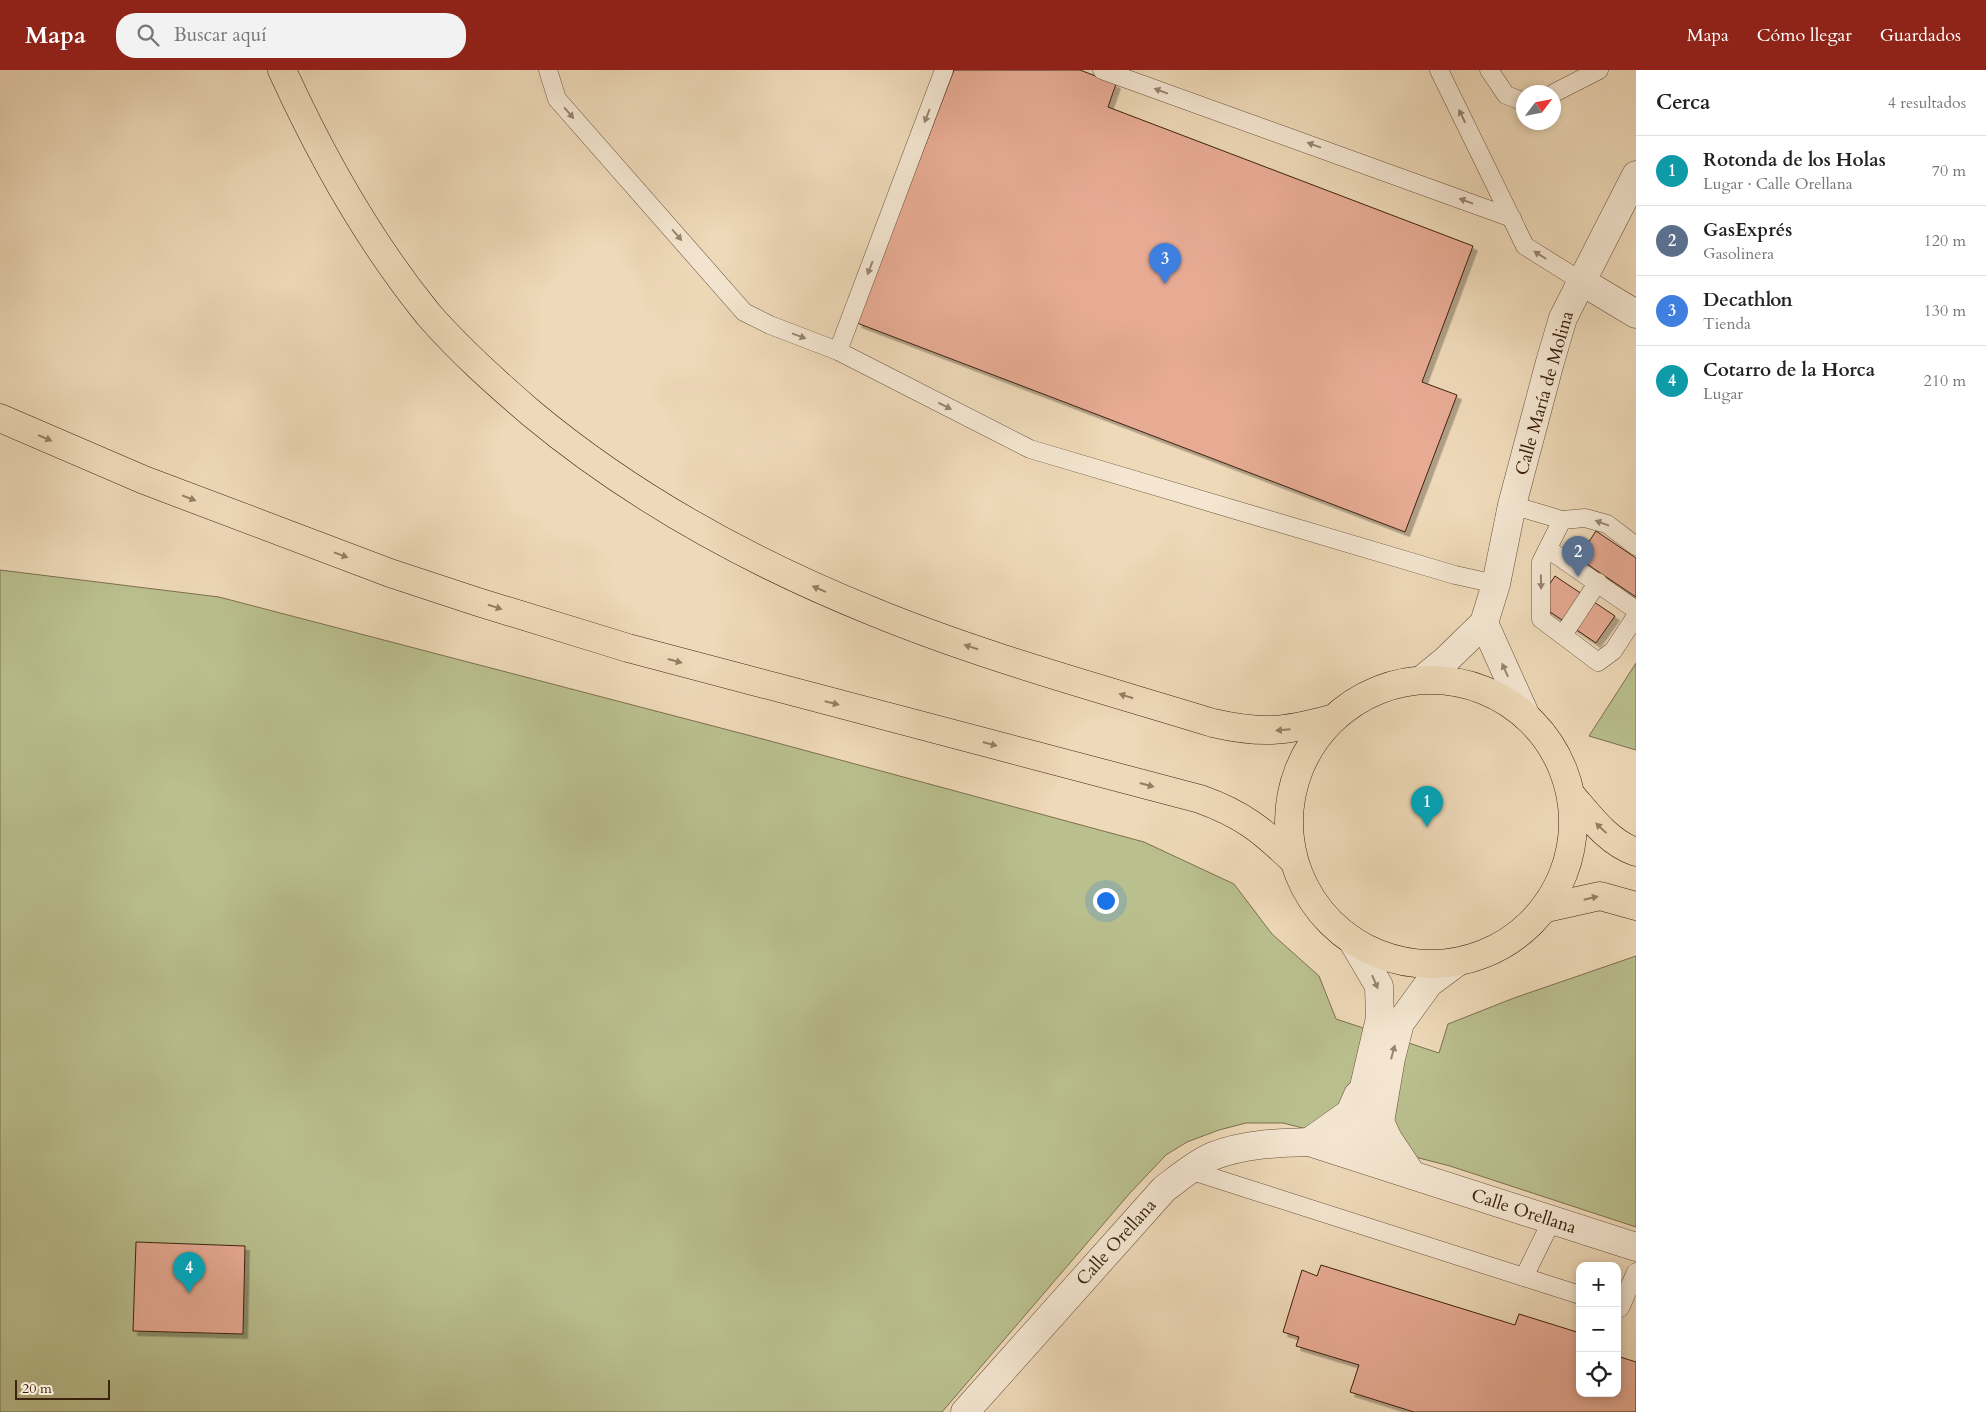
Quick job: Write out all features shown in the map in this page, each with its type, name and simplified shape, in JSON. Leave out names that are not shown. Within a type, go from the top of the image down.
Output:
[{"type":"highway","points":[[282,70],[301,112],[357,216],[397,273],[429,314],[461,350],[501,388],[543,423],[586,456],[671,512],[758,560],[810,585],[940,637],[1011,661],[1212,723],[1246,730],[1272,731],[1296,729],[1331,719]]},
{"type":"highway","points":[[0,418],[153,484],[390,573],[469,599],[628,648],[1200,799],[1245,818],[1268,835],[1294,860]]},
{"type":"highway","points":[[1424,678],[1471,684],[1502,697],[1526,714],[1554,750],[1572,796],[1574,824],[1571,852],[1561,882],[1546,908],[1528,927],[1508,943],[1483,955],[1456,963],[1430,965],[1397,961],[1373,952],[1352,940],[1332,924],[1315,905],[1303,885],[1294,860],[1289,836],[1288,810],[1293,785],[1302,761],[1314,738],[1331,719],[1358,698],[1390,684],[1424,678]]},
{"type":"highway","points":[[1572,796],[1598,825],[1624,848],[1636,852]]},
{"type":"highway","points":[[1546,908],[1600,896],[1636,906]]},
{"type":"street","name":"Calle María de Molina","points":[[1424,678],[1446,660],[1484,623],[1496,584],[1512,505],[1563,318],[1636,175]]},
{"type":"street","points":[[1581,282],[1636,314]]},
{"type":"street","points":[[1484,623],[1526,714]]},
{"type":"street","points":[[1352,940],[1378,986],[1380,1018],[1352,1139],[1354,1156]]},
{"type":"street","points":[[1354,1156],[1380,1122],[1391,1058],[1400,1023],[1429,983],[1456,963]]},
{"type":"street","points":[[1308,1142],[1350,1112],[1365,1080]]},
{"type":"street","points":[[1380,1122],[1412,1175]]},
{"type":"street","name":"Calle Orellana","points":[[965,1412],[1164,1189],[1213,1156],[1258,1144],[1308,1142],[1636,1247]]},
{"type":"lane","points":[[548,70],[557,99],[744,312],[770,325],[838,350],[1030,449],[1455,575],[1496,584]]},
{"type":"lane","points":[[838,350],[944,70]]},
{"type":"lane","points":[[1102,70],[1512,218]]},
{"type":"lane","points":[[1440,70],[1525,246],[1581,282]]},
{"type":"lane","points":[[1489,70],[1506,95],[1516,99]]},
{"type":"lane","points":[[1561,89],[1598,70]]},
{"type":"lane","points":[[1512,505],[1562,520],[1585,518],[1607,524],[1636,546]]},
{"type":"lane","points":[[1562,520],[1541,562],[1541,619],[1598,662],[1613,651],[1636,616]]},
{"type":"lane","points":[[1548,548],[1636,610]]},
{"type":"lane","points":[[1563,635],[1598,582]]},
{"type":"lane","points":[[1190,1170],[1576,1294]]},
{"type":"lane","points":[[1524,1277],[1552,1220]]},
{"type":"lane","points":[[1625,1309],[1636,1272]]},
{"type":"green space","points":[[0,570],[219,597],[759,738],[1144,842],[1234,884],[1272,934],[1319,976],[1336,1019],[1439,1053],[1448,1024],[1514,998],[1636,956],[1636,1227],[1450,1166],[1283,1123],[1246,1123],[1219,1130],[1187,1142],[1166,1155],[1130,1193],[942,1412],[0,1412]]},
{"type":"green space","points":[[1636,663],[1636,750],[1589,736]]},
{"type":"building","points":[[954,70],[1080,70],[1116,84],[1108,107],[1473,246],[1422,382],[1457,395],[1405,532],[857,323]]},
{"type":"building","points":[[1596,531],[1636,558],[1636,597],[1578,558]]},
{"type":"building","points":[[1555,576],[1615,616],[1596,643],[1537,603]]},
{"type":"building","points":[[136,1242],[245,1246],[243,1334],[133,1331]]},
{"type":"building","points":[[1321,1265],[1515,1325],[1519,1314],[1576,1332],[1576,1397],[1621,1397],[1621,1357],[1636,1362],[1636,1412],[1414,1412],[1350,1392],[1359,1365],[1296,1346],[1299,1337],[1283,1332],[1302,1270],[1317,1276]]},
{"type":"place","name":"Decathlon","points":[[1165,284]]},
{"type":"place","name":"GasExprés","points":[[1578,577]]},
{"type":"place","name":"Rotonda de los Holas","points":[[1427,827]]},
{"type":"place","name":"Cotarro de la Horca","points":[[189,1293]]}]
